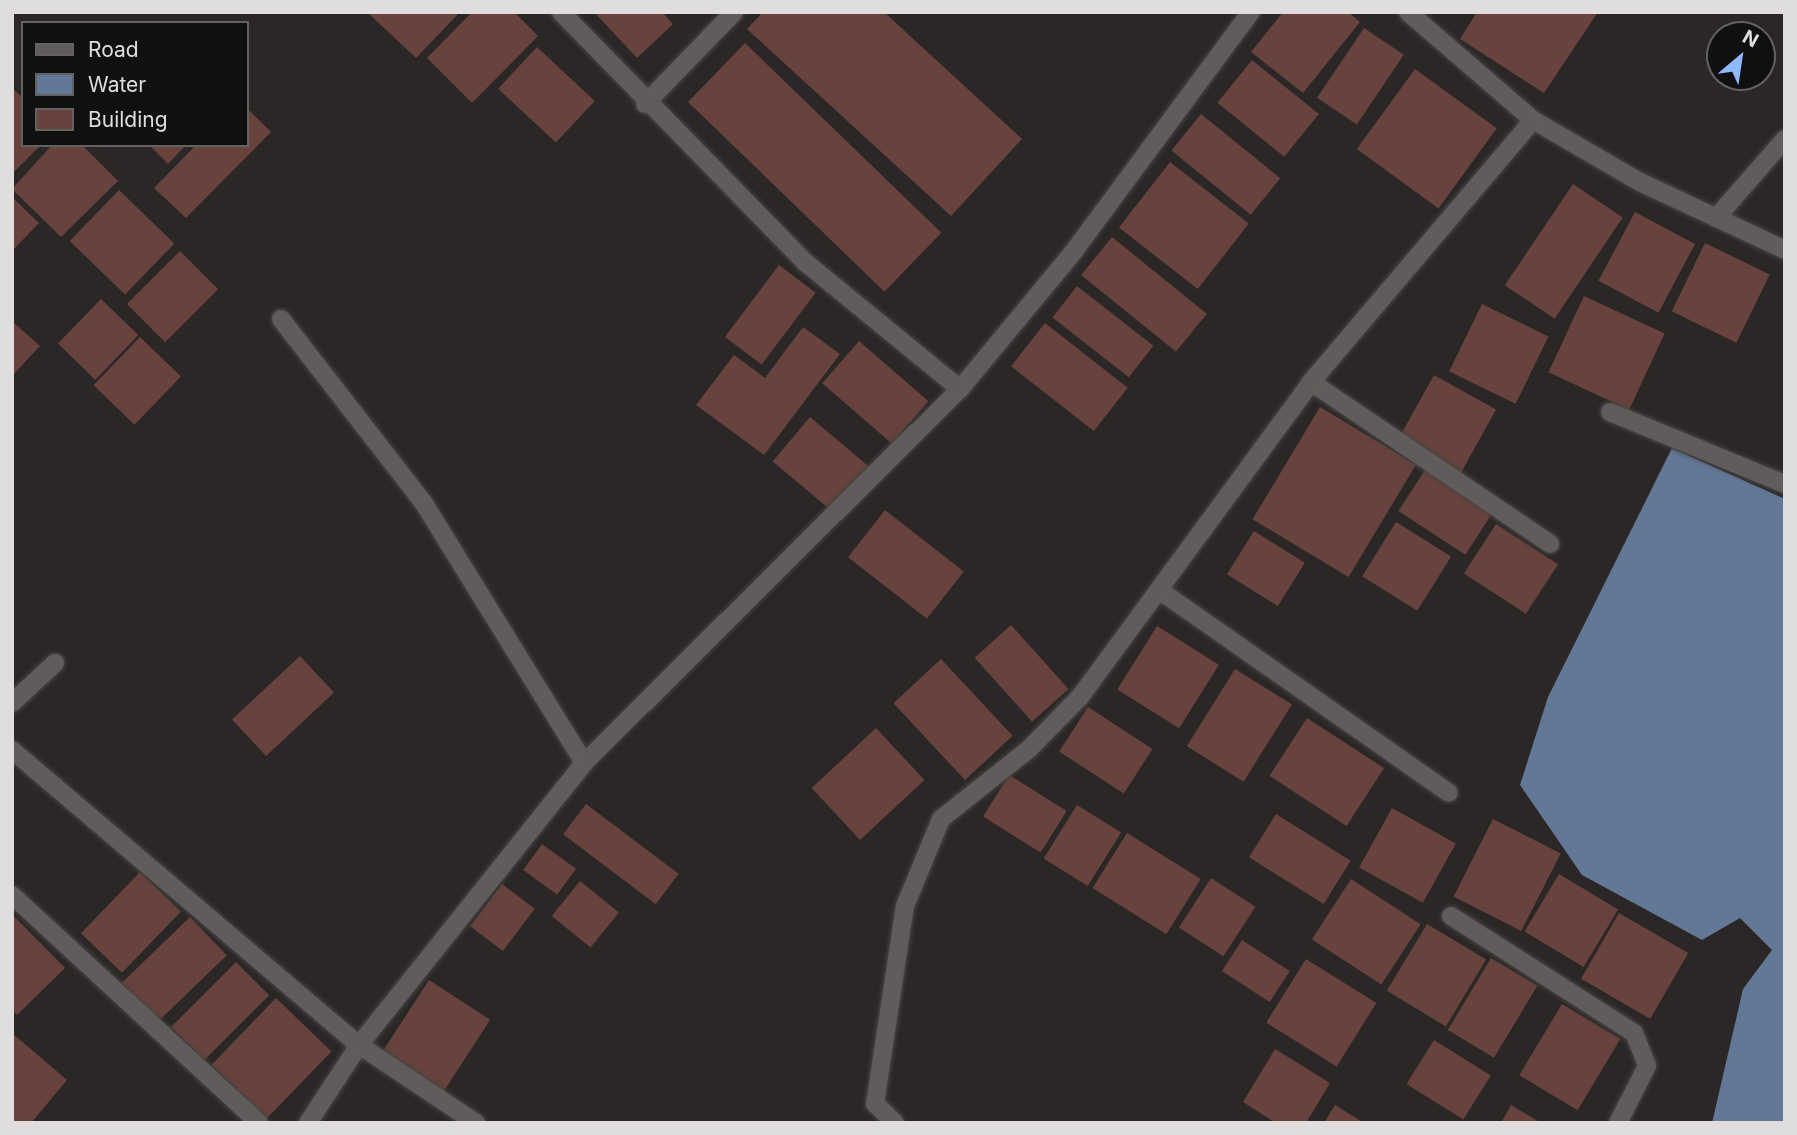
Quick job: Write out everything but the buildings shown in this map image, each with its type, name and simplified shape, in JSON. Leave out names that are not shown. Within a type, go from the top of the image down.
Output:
[{"type":"street","points":[[561,12],[645,104],[806,263],[960,389]]},
{"type":"street","points":[[645,104],[734,12]]},
{"type":"street","points":[[308,1123],[359,1045],[583,763],[960,389],[1074,251],[1251,12]]},
{"type":"street","points":[[1408,12],[1533,120],[1716,218],[1785,250]]},
{"type":"street","points":[[895,1123],[875,1104],[905,906],[942,819],[1080,697],[1162,592],[1311,382],[1533,120]]},
{"type":"street","points":[[1716,218],[1785,139]]},
{"type":"street","points":[[281,319],[423,502],[583,763]]},
{"type":"street","points":[[1311,382],[1550,544]]},
{"type":"street","points":[[1610,412],[1785,484]]},
{"type":"street","points":[[1162,592],[1449,793]]},
{"type":"street","points":[[12,703],[55,663]]},
{"type":"street","points":[[12,750],[359,1045],[476,1123]]},
{"type":"street","points":[[12,895],[259,1123]]},
{"type":"street","points":[[1451,916],[1634,1032],[1647,1066],[1618,1123]]},
{"type":"water","points":[[1672,448],[1785,499],[1785,1123],[1712,1123],[1743,989],[1772,950],[1740,918],[1702,940],[1582,875],[1520,785],[1548,697]]}]
